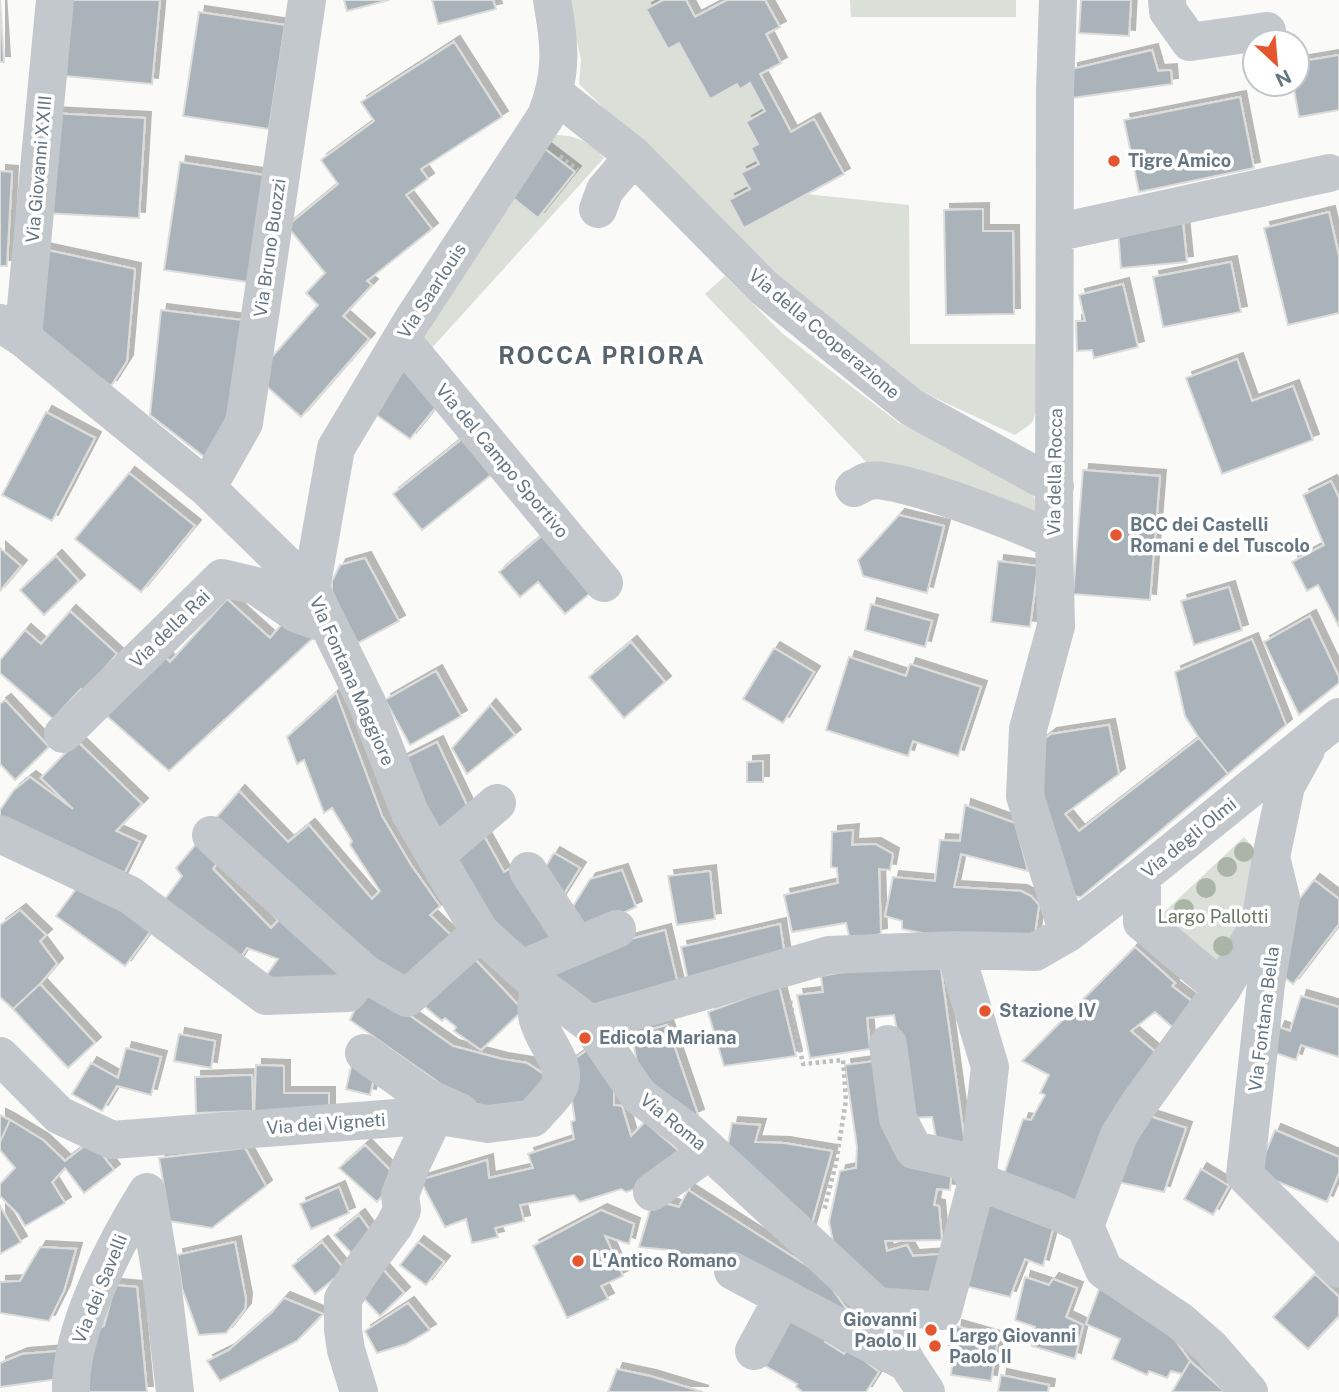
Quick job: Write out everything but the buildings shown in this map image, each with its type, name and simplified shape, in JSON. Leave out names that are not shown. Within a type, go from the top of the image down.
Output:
[{"type":"street","name":"Via Giovanni XXIII","points":[[12,330],[55,0]]},
{"type":"street","name":"Via Bruno Buozzi","points":[[207,488],[244,424],[307,0]]},
{"type":"street","name":"Via Saarlouis","points":[[311,589],[336,447],[401,339],[546,116],[560,66],[552,0]]},
{"type":"street","name":"Via della Rocca","points":[[1058,0],[1055,91],[1056,626],[1028,729],[1025,796],[1068,933]]},
{"type":"street","points":[[1167,0],[1168,11],[1191,42],[1241,35]]},
{"type":"street","name":"Via della Cooperazione","points":[[554,93],[634,156],[764,287],[911,407],[1055,486]]},
{"type":"street","points":[[601,200],[634,156]]},
{"type":"street","points":[[1055,233],[1329,173]]},
{"type":"street","name":"Via Fontana Maggiore","points":[[12,330],[207,488],[311,589],[367,703],[410,813],[480,932],[531,978],[590,1024]]},
{"type":"street","name":"Via del Campo Sportivo","points":[[401,339],[604,583]]},
{"type":"street","points":[[854,488],[870,480],[907,486],[1013,521],[1054,540]]},
{"type":"street","name":"Via della Rai","points":[[63,734],[222,578],[256,586],[297,614],[329,625]]},
{"type":"street","points":[[1271,857],[1286,786],[1325,728]]},
{"type":"street","name":"Via degli Olmi","points":[[955,950],[1035,952],[1068,933],[1325,728]]},
{"type":"street","points":[[436,855],[497,803]]},
{"type":"street","points":[[0,834],[130,895],[266,996],[348,993],[364,974]]},
{"type":"street","points":[[211,835],[364,974],[407,998],[480,932]]},
{"type":"street","name":"Via Fontana Bella","points":[[1084,1226],[1119,1135],[1222,989],[1260,923],[1271,857]]},
{"type":"street","name":"Via Fontana Bella","points":[[1271,857],[1281,898],[1266,984],[1245,1175],[1339,1269]]},
{"type":"street","points":[[528,871],[577,945]]},
{"type":"street","points":[[1142,876],[1142,922],[1222,989]]},
{"type":"street","points":[[531,978],[577,945],[617,929]]},
{"type":"street","points":[[590,1024],[829,955],[955,950],[989,1067],[977,1181],[943,1311],[877,1306]]},
{"type":"street","name":"Via dei Vigneti","points":[[0,1056],[59,1115],[112,1140],[435,1115],[488,1124],[533,1118],[559,1086],[561,1070],[537,1020],[531,978]]},
{"type":"street","name":"Via Roma","points":[[590,1024],[639,1096],[709,1151],[877,1306],[927,1377]]},
{"type":"street","points":[[0,1038],[49,1090],[73,1110],[103,1129],[133,1139]]},
{"type":"street","points":[[888,1044],[898,1119],[914,1150],[964,1161],[977,1181],[1058,1212],[1084,1226],[1104,1270],[1180,1321],[1210,1347],[1249,1392]]},
{"type":"street","points":[[364,1053],[424,1096],[488,1124]]},
{"type":"street","points":[[359,1392],[345,1340],[343,1299],[402,1210],[400,1195],[435,1115]]},
{"type":"street","name":"Via dei Savelli","points":[[133,1139],[143,1165],[162,1281],[175,1392]]},
{"type":"street","points":[[652,1192],[709,1151]]},
{"type":"street","name":"Via dei Savelli","points":[[71,1392],[70,1376],[78,1337],[107,1266],[130,1219],[147,1192]]},
{"type":"street","points":[[733,1271],[927,1377]]},
{"type":"street","points":[[754,1351],[783,1297]]},
{"type":"path","points":[[534,136],[601,200]]},
{"type":"path","points":[[784,969],[803,1064],[843,1060],[846,1100],[818,1250]]},
{"type":"path","points":[[927,1377],[951,1329],[943,1311]]},
{"type":"green space","points":[[568,0],[663,0],[647,9],[679,43],[710,99],[737,84],[740,89],[750,83],[765,111],[746,122],[758,144],[751,149],[759,164],[742,173],[750,189],[729,200],[744,227],[806,194],[909,205],[910,344],[1036,344],[1038,406],[1032,423],[1015,435],[918,390],[827,324],[579,84],[581,60]]},
{"type":"green space","points":[[850,0],[1016,0],[1016,17],[851,17]]},
{"type":"green space","points":[[554,135],[582,140],[604,158],[430,350],[423,340],[508,194],[574,172],[545,149]]},
{"type":"green space","points":[[725,276],[783,334],[899,423],[954,448],[1029,491],[1037,501],[1040,520],[868,464],[705,294]]},
{"type":"green space","name":"Largo Pallotti","points":[[1244,837],[1265,860],[1221,973],[1159,917]]},
{"type":"place","name":"Tigre Amico","points":[[1114,161]]},
{"type":"place","name":"BCC dei Castelli Romani e del Tuscolo","points":[[1116,535]]},
{"type":"place","name":"Stazione IV","points":[[985,1011]]},
{"type":"place","name":"Edicola Mariana","points":[[585,1038]]},
{"type":"place","name":"L'Antico Romano","points":[[578,1261]]},
{"type":"place","name":"Giovanni Paolo II","points":[[931,1330]]},
{"type":"place","name":"Largo Giovanni Paolo II","points":[[935,1346]]},
{"type":"district","name":"ROCCA PRIORA","points":[[602,356]]}]
